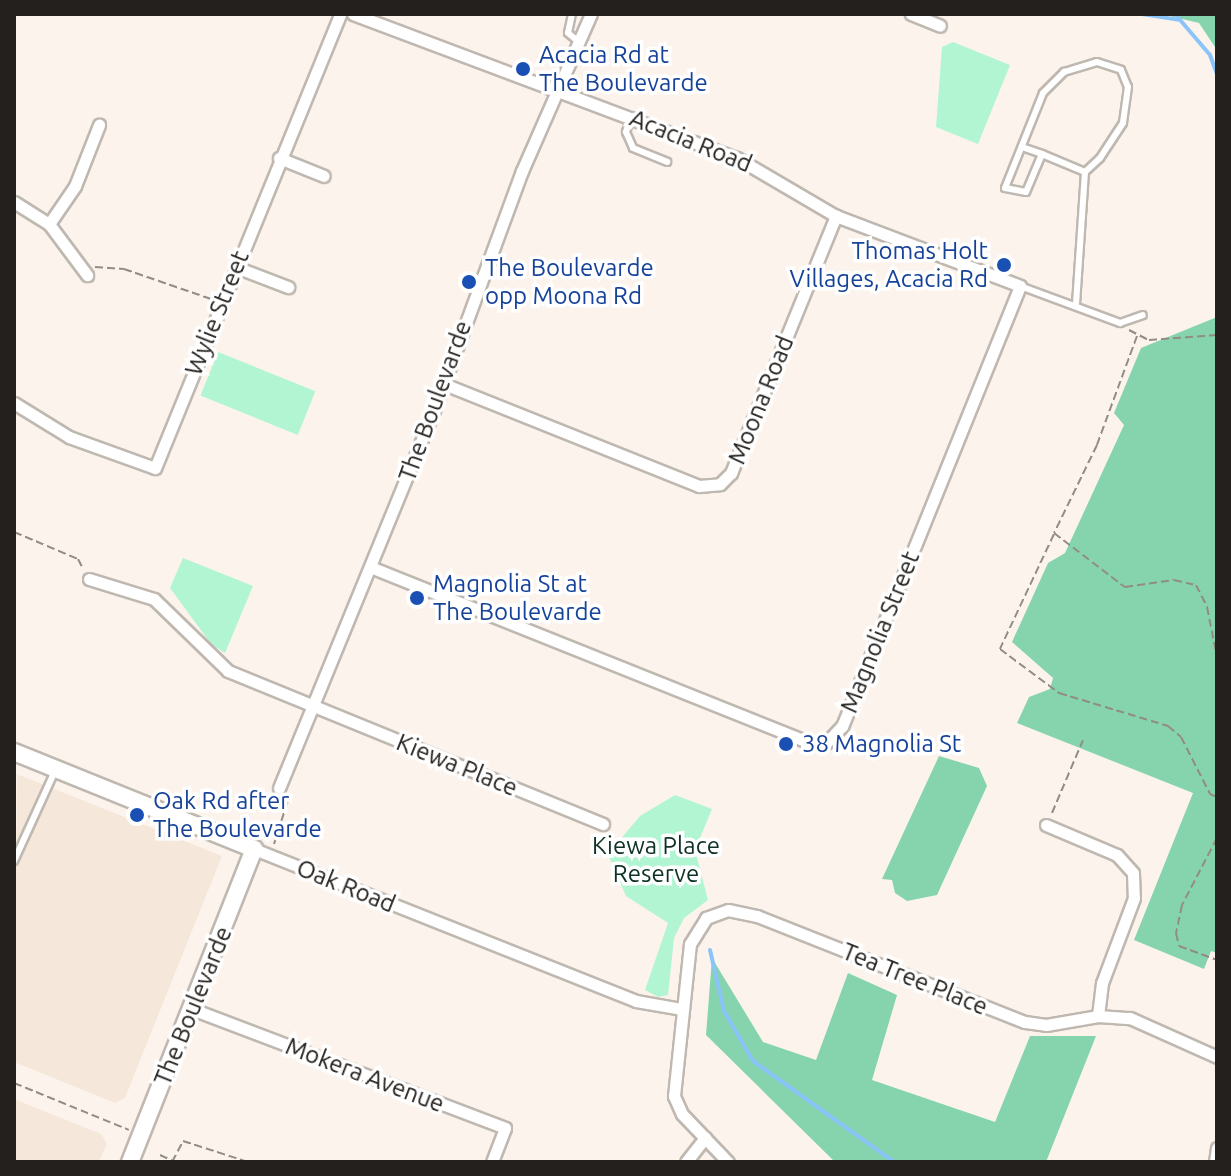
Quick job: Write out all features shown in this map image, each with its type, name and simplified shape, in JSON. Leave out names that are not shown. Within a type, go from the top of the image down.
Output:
[{"type":"street","name":"Wylie Street","points":[[14,403],[69,437],[155,468],[340,14]]},
{"type":"street","name":"Acacia Road","points":[[353,14],[632,116],[747,163],[836,216],[1020,286]]},
{"type":"street","name":"The Boulevarde","points":[[279,788],[444,384],[483,270],[591,14]]},
{"type":"street","points":[[911,14],[940,26]]},
{"type":"street","points":[[49,224],[75,186],[99,125]]},
{"type":"street","points":[[279,158],[324,176]]},
{"type":"street","points":[[14,202],[49,224],[84,271]]},
{"type":"street","name":"Moona Road","points":[[444,384],[699,486],[720,484],[731,473],[836,216]]},
{"type":"street","points":[[236,267],[288,287]]},
{"type":"street","name":"Magnolia Street","points":[[371,567],[808,742],[826,743],[842,726],[1020,286]]},
{"type":"street","name":"Kiewa Place","points":[[89,579],[154,599],[218,665],[603,824]]},
{"type":"street","name":"Oak Road","points":[[14,752],[636,1001],[682,1009]]},
{"type":"street","points":[[1046,825],[1117,855],[1133,873],[1134,898],[1102,983],[1098,1016]]},
{"type":"street","name":"The Boulevarde","points":[[130,1162],[254,849]]},
{"type":"street","name":"Tea Tree Place","points":[[728,1162],[682,1114],[674,1096],[693,937],[706,918],[728,910],[757,916],[1032,1024],[1098,1016],[1137,1020],[1217,1057]]},
{"type":"street","name":"Mokera Avenue","points":[[192,1009],[505,1128],[492,1162]]},
{"type":"street","points":[[686,1162],[705,1138]]},
{"type":"street","points":[[1215,1162],[1217,1148]]},
{"type":"lane","points":[[572,14],[568,33],[579,42]]},
{"type":"lane","points":[[1042,154],[1026,192],[1005,188],[1039,100],[1059,76],[1088,62],[1111,64],[1126,80],[1125,114],[1100,158],[1085,172],[1076,304]]},
{"type":"lane","points":[[632,116],[626,132],[633,148],[667,162]]},
{"type":"lane","points":[[1022,147],[1085,172]]},
{"type":"lane","points":[[1020,286],[1076,304],[1120,323],[1143,315]]},
{"type":"lane","points":[[14,861],[56,769]]},
{"type":"path","points":[[84,271],[124,269],[221,303]]},
{"type":"path","points":[[1120,323],[1137,336],[1217,335]]},
{"type":"path","points":[[1137,336],[1097,445],[1000,649],[1059,693],[1107,706],[1113,714],[1168,726],[1181,737],[1210,794],[1217,797]]},
{"type":"path","points":[[14,532],[78,559],[89,579]]},
{"type":"path","points":[[1054,533],[1125,587],[1174,580],[1196,585],[1207,607],[1217,657]]},
{"type":"path","points":[[1046,825],[1083,740]]},
{"type":"path","points":[[274,856],[276,831],[291,793],[279,788]]},
{"type":"path","points":[[1217,838],[1182,905],[1176,933],[1179,946],[1217,960]]},
{"type":"path","points":[[14,1083],[141,1135]]},
{"type":"path","points":[[160,1155],[172,1161],[180,1143],[186,1141],[248,1162]]},
{"type":"shaded area","points":[[17,774],[222,856],[125,1098],[115,1103],[14,1062]]},
{"type":"shaded area","points":[[14,1099],[101,1134],[107,1144],[99,1162],[14,1162]]},
{"type":"green space","points":[[1161,14],[1217,14],[1217,50],[1199,23]]},
{"type":"green space","points":[[953,42],[1010,65],[978,144],[936,127],[942,47]]},
{"type":"green space","points":[[1217,317],[1217,953],[1211,951],[1204,969],[1134,940],[1193,793],[1017,723],[1029,697],[1050,689],[1053,678],[1012,642],[1048,563],[1065,553],[1124,425],[1114,413],[1141,348]]},
{"type":"green space","points":[[218,352],[315,391],[298,435],[200,396]]},
{"type":"green space","points":[[183,558],[253,586],[225,653],[211,644],[170,588]]},
{"type":"green space","points":[[939,756],[979,768],[987,786],[937,895],[907,901],[895,893],[892,880],[882,879]]},
{"type":"green space","name":"Kiewa Place Reserve","points":[[675,795],[712,809],[695,850],[708,900],[684,918],[674,938],[668,995],[658,997],[645,990],[668,923],[626,896],[608,854],[640,816]]},
{"type":"green space","points":[[712,958],[763,1042],[816,1060],[848,973],[897,995],[872,1080],[995,1122],[1030,1036],[1096,1036],[1046,1162],[835,1162],[706,1035]]},
{"type":"waterway","points":[[1142,14],[1178,20]]},
{"type":"waterway","points":[[1175,14],[1210,55],[1217,74]]},
{"type":"waterway","points":[[710,950],[724,1011],[753,1061],[894,1162]]},
{"type":"place","name":"Acacia Rd at The Boulevarde","points":[[523,69]]},
{"type":"place","name":"Thomas Holt Villages, Acacia Rd","points":[[1004,265]]},
{"type":"place","name":"The Boulevarde opp Moona Rd","points":[[469,282]]},
{"type":"place","name":"Magnolia St at The Boulevarde","points":[[417,598]]},
{"type":"place","name":"38 Magnolia St","points":[[786,744]]},
{"type":"place","name":"Oak Rd after The Boulevarde","points":[[137,815]]}]
